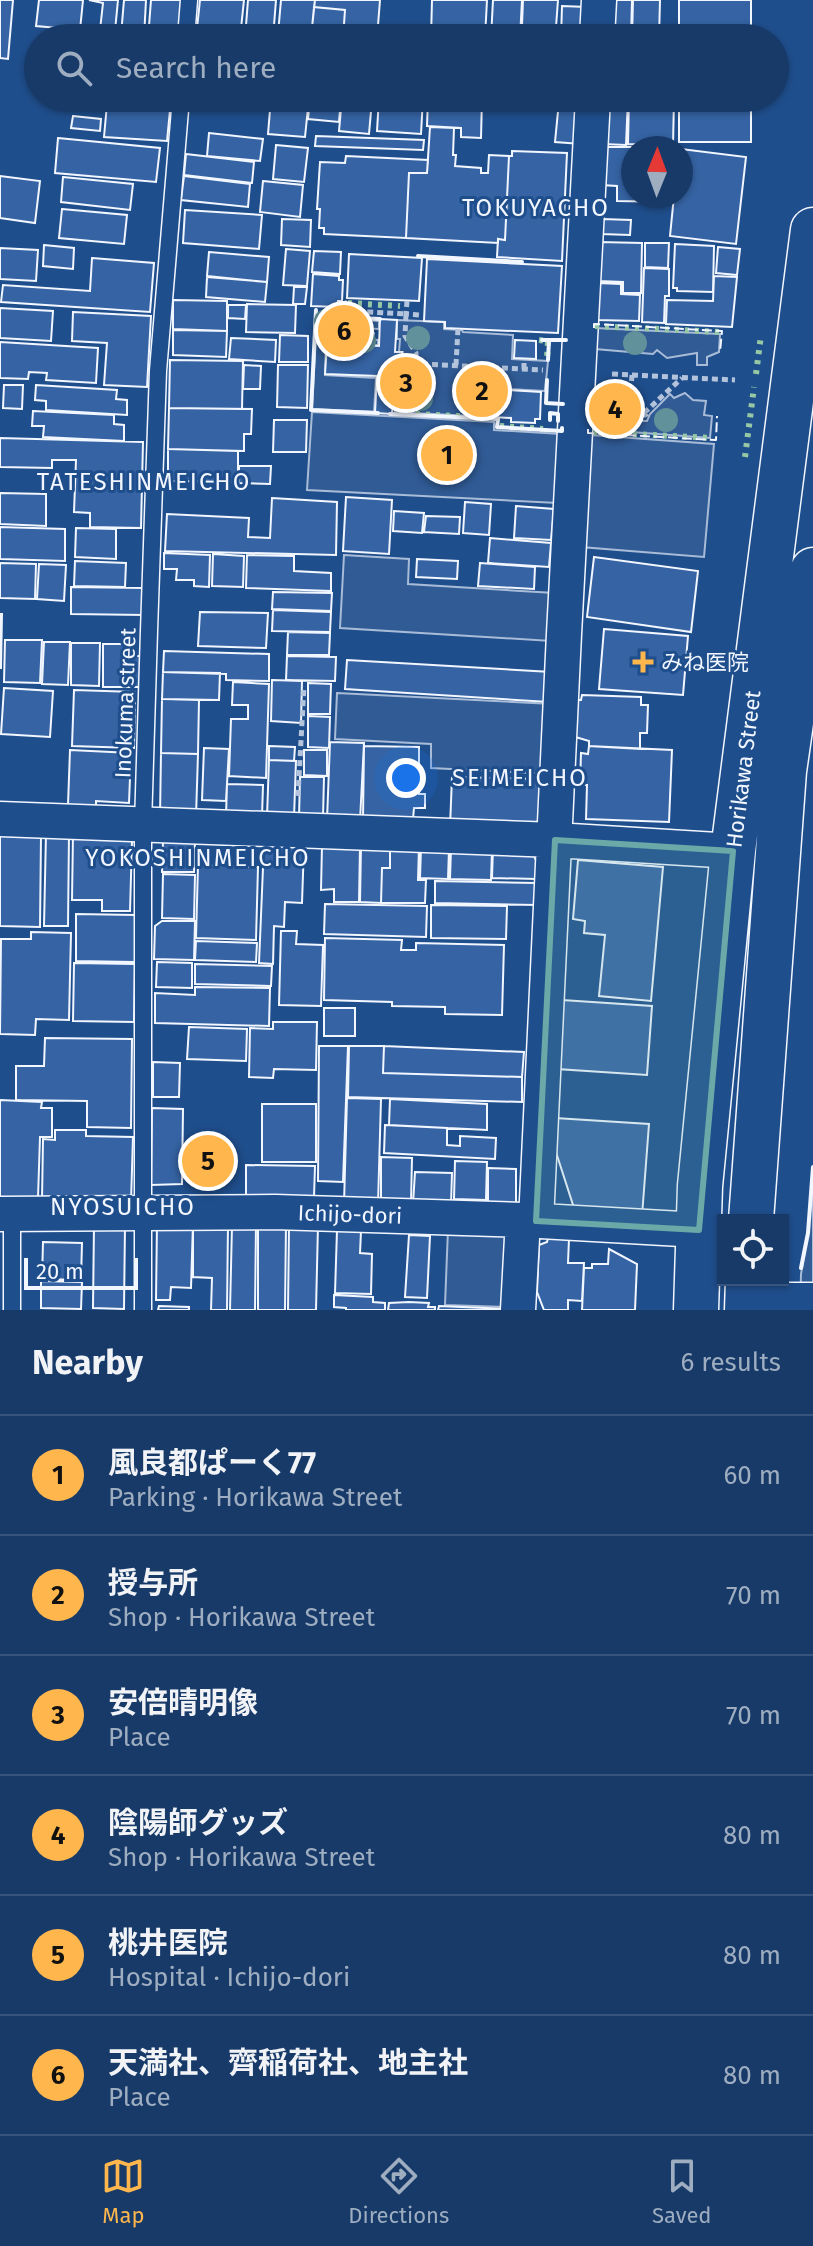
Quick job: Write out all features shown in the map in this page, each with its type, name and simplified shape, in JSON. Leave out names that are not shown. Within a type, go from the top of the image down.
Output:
[{"type":"main road","name":"Horikawa Street","points":[[696,1310],[700,1186],[733,851],[813,230]]},
{"type":"main road","name":"Horikawa Street","points":[[751,1214],[784,771],[813,570]]},
{"type":"street","points":[[598,24],[599,0]]},
{"type":"street","points":[[518,1310],[530,1221],[555,840],[592,112]]},
{"type":"street","points":[[0,819],[555,840],[733,851]]},
{"type":"street","name":"Ichijo-dori","points":[[6,1214],[145,1211],[530,1221],[699,1230]]},
{"type":"street","points":[[748,1297],[807,1300]]},
{"type":"lane","points":[[187,24],[189,0]]},
{"type":"lane","name":"Inokuma street","points":[[143,1310],[143,825],[158,371],[180,112]]},
{"type":"lane","points":[[6,1214],[12,1310]]},
{"type":"path","points":[[344,301],[348,311],[419,315]]},
{"type":"path","points":[[407,301],[405,336],[416,353],[416,363]]},
{"type":"path","points":[[456,365],[458,328]]},
{"type":"path","points":[[349,333],[379,335]]},
{"type":"path","points":[[397,335],[405,336]]},
{"type":"path","points":[[524,359],[524,369]]},
{"type":"path","points":[[632,375],[631,388],[646,416],[651,406],[682,377]]},
{"type":"path","points":[[696,378],[735,380]]},
{"type":"path","points":[[618,413],[640,404]]},
{"type":"path","points":[[297,831],[304,686]]},
{"type":"highlighted area","points":[[555,840],[733,851],[699,1230],[536,1221]]},
{"type":"shaded area","points":[[317,317],[379,321],[379,329],[339,327],[338,338],[378,340],[378,345],[326,343],[325,375],[376,378],[374,412],[312,409]]},
{"type":"shaded area","points":[[397,320],[444,322],[444,329],[513,335],[512,359],[548,361],[545,391],[474,387],[472,416],[395,412],[403,352],[399,352]]},
{"type":"shaded area","points":[[595,328],[720,334],[719,352],[707,357],[707,365],[697,365],[697,353],[667,358],[657,350],[653,354],[595,349]]},
{"type":"shaded area","points":[[685,393],[693,400],[706,401],[704,415],[712,416],[710,438],[591,429],[592,419],[647,421],[670,394],[674,398]]},
{"type":"shaded area","points":[[312,412],[494,422],[494,430],[561,434],[557,503],[307,490]]},
{"type":"shaded area","points":[[590,435],[714,444],[704,557],[581,547]]},
{"type":"shaded area","points":[[344,555],[409,559],[408,584],[554,593],[551,641],[340,628]]},
{"type":"shaded area","points":[[337,693],[553,704],[549,774],[431,768],[431,744],[335,739]]},
{"type":"shaded area","points":[[813,1167],[813,1310],[800,1310],[801,1274]]},
{"type":"shaded area","points":[[448,1229],[510,1232],[507,1307],[445,1305]]},
{"type":"building","points":[[0,0],[13,0],[8,59],[0,58]]},
{"type":"building","points":[[39,0],[83,0],[81,24],[36,24]]},
{"type":"building","points":[[89,0],[118,0],[116,24],[101,24],[103,3]]},
{"type":"building","points":[[124,0],[146,0],[145,24],[122,24]]},
{"type":"building","points":[[151,0],[182,0],[180,24],[149,24]]},
{"type":"building","points":[[200,0],[244,0],[241,24],[197,24]]},
{"type":"building","points":[[248,0],[276,0],[274,24],[246,24]]},
{"type":"building","points":[[281,0],[315,0],[312,24],[279,24]]},
{"type":"building","points":[[315,0],[380,0],[378,24],[344,24],[345,10],[314,7]]},
{"type":"building","points":[[432,0],[487,0],[486,24],[431,24]]},
{"type":"building","points":[[493,0],[522,0],[521,24],[492,24]]},
{"type":"building","points":[[523,0],[558,0],[556,24],[522,24]]},
{"type":"building","points":[[609,0],[632,0],[631,24],[608,24]]},
{"type":"building","points":[[633,0],[660,0],[659,24],[632,24]]},
{"type":"building","points":[[679,0],[751,0],[751,24],[679,24]]},
{"type":"building","points":[[562,6],[587,7],[586,24],[561,24]]},
{"type":"building","points":[[314,7],[345,10],[344,24],[312,24]]},
{"type":"building","points":[[106,112],[170,112],[167,141],[104,137]]},
{"type":"building","points":[[270,112],[308,112],[305,137],[268,134]]},
{"type":"building","points":[[309,112],[340,112],[339,122],[308,119]]},
{"type":"building","points":[[341,112],[371,112],[369,134],[339,131]]},
{"type":"building","points":[[378,112],[422,112],[421,134],[377,131]]},
{"type":"building","points":[[428,112],[482,112],[481,138],[461,137],[461,128],[427,126]]},
{"type":"building","points":[[558,112],[583,112],[581,144],[555,142]]},
{"type":"building","points":[[605,112],[627,112],[626,136],[621,136],[621,145],[603,144]]},
{"type":"building","points":[[629,112],[674,112],[673,136],[628,136]]},
{"type":"building","points":[[679,112],[751,112],[751,142],[693,142],[693,136],[679,136]]},
{"type":"building","points":[[73,116],[101,119],[100,131],[71,128]]},
{"type":"building","points":[[430,127],[454,128],[455,166],[481,168],[481,173],[488,173],[489,155],[509,156],[505,240],[498,239],[498,243],[406,238],[409,173],[427,173]]},
{"type":"building","points":[[209,133],[263,139],[260,161],[207,156]]},
{"type":"building","points":[[316,136],[424,140],[423,150],[315,146]]},
{"type":"building","points":[[58,138],[160,148],[156,182],[55,173]]},
{"type":"building","points":[[276,145],[308,148],[304,182],[273,179]]},
{"type":"building","points":[[601,147],[621,147],[621,201],[617,201],[617,186],[601,185]]},
{"type":"building","points":[[693,150],[746,157],[736,244],[670,236],[673,208],[693,208]]},
{"type":"building","points":[[512,151],[567,153],[562,261],[497,257],[498,239],[505,240],[509,156],[512,156]]},
{"type":"building","points":[[186,154],[254,162],[252,183],[184,175]]},
{"type":"building","points":[[346,156],[428,160],[427,173],[409,173],[406,238],[324,234],[324,228],[319,228],[320,162],[345,163]]},
{"type":"building","points":[[0,176],[40,181],[35,223],[0,218]]},
{"type":"building","points":[[184,176],[250,184],[248,207],[181,200]]},
{"type":"building","points":[[63,177],[133,184],[130,210],[61,202]]},
{"type":"building","points":[[263,181],[303,185],[300,217],[260,212]]},
{"type":"building","points":[[62,209],[127,215],[124,244],[59,238]]},
{"type":"building","points":[[185,210],[262,215],[259,249],[183,243]]},
{"type":"building","points":[[282,219],[311,220],[310,247],[281,245]]},
{"type":"building","points":[[602,219],[631,220],[630,235],[601,234]]},
{"type":"building","points":[[599,242],[642,243],[641,293],[623,293],[623,282],[598,281]]},
{"type":"building","points":[[645,243],[669,243],[668,268],[645,267]]},
{"type":"building","points":[[675,244],[714,246],[713,292],[677,291],[673,288]]},
{"type":"building","points":[[44,245],[74,248],[73,269],[43,266]]},
{"type":"building","points":[[718,247],[740,249],[737,275],[716,273]]},
{"type":"building","points":[[0,248],[38,250],[36,281],[0,279]]},
{"type":"building","points":[[286,249],[310,251],[307,286],[283,285]]},
{"type":"building","points":[[314,251],[341,252],[340,274],[312,272]]},
{"type":"building","points":[[209,252],[269,257],[267,282],[207,276]]},
{"type":"building","points":[[349,254],[422,258],[419,301],[347,298]]},
{"type":"building","points":[[92,258],[154,263],[150,312],[1,302],[3,285],[90,291]]},
{"type":"building","points":[[427,259],[562,266],[558,333],[445,328],[445,322],[424,321]]},
{"type":"building","points":[[644,268],[669,269],[669,296],[665,296],[664,323],[642,322]]},
{"type":"building","points":[[313,274],[339,276],[339,280],[343,280],[342,301],[338,301],[337,307],[311,306]]},
{"type":"building","points":[[714,276],[737,277],[732,327],[666,324],[667,300],[713,301]]},
{"type":"building","points":[[207,277],[267,282],[265,302],[206,297]]},
{"type":"building","points":[[598,283],[621,284],[621,294],[640,295],[639,321],[597,320]]},
{"type":"building","points":[[294,287],[307,287],[305,304],[293,304]]},
{"type":"building","points":[[173,300],[227,301],[227,331],[173,329]]},
{"type":"building","points":[[247,304],[296,305],[295,333],[246,332]]},
{"type":"building","points":[[228,305],[246,305],[245,319],[228,318]]},
{"type":"building","points":[[0,308],[53,311],[51,341],[0,338]]},
{"type":"building","points":[[73,312],[151,316],[147,387],[104,385],[107,343],[72,341]]},
{"type":"building","points":[[380,319],[397,320],[395,352],[402,352],[401,373],[395,372],[392,414],[375,413],[377,376],[325,374],[327,344],[379,346]]},
{"type":"building","points":[[339,327],[349,328],[349,338],[338,338]]},
{"type":"building","points":[[173,330],[227,331],[226,357],[173,355]]},
{"type":"building","points":[[280,335],[308,336],[308,362],[279,362]]},
{"type":"building","points":[[231,338],[276,340],[275,362],[229,359]]},
{"type":"building","points":[[515,340],[536,341],[536,359],[514,358]]},
{"type":"building","points":[[0,342],[98,348],[96,383],[46,380],[47,373],[29,372],[28,379],[0,378]]},
{"type":"building","points":[[170,360],[243,361],[242,409],[169,408]]},
{"type":"building","points":[[244,365],[261,366],[260,389],[243,389]]},
{"type":"building","points":[[278,365],[308,365],[307,408],[277,407]]},
{"type":"building","points":[[4,385],[23,385],[22,409],[3,408]]},
{"type":"building","points":[[36,385],[117,390],[116,399],[127,400],[127,415],[46,410],[46,401],[35,400]]},
{"type":"building","points":[[475,388],[541,392],[540,419],[535,419],[535,423],[511,422],[511,418],[474,416]]},
{"type":"building","points":[[592,399],[618,401],[617,419],[591,417]]},
{"type":"building","points":[[169,408],[252,409],[251,434],[244,434],[244,451],[168,449]]},
{"type":"building","points":[[33,411],[114,415],[114,424],[124,425],[124,441],[43,437],[44,426],[32,426]]},
{"type":"building","points":[[274,420],[307,420],[306,452],[273,452]]},
{"type":"building","points":[[0,438],[143,442],[141,528],[90,527],[90,513],[74,512],[76,460],[52,460],[52,468],[0,467]]},
{"type":"building","points":[[168,449],[238,451],[238,482],[168,481]]},
{"type":"building","points":[[239,466],[271,466],[270,484],[239,483]]},
{"type":"building","points":[[0,493],[46,494],[46,526],[0,524]]},
{"type":"building","points":[[346,497],[392,500],[389,554],[343,551]]},
{"type":"building","points":[[272,498],[337,502],[336,555],[165,551],[167,514],[249,518],[248,537],[270,538]]},
{"type":"building","points":[[465,502],[491,504],[489,535],[463,533]]},
{"type":"building","points":[[516,506],[554,509],[551,540],[514,538]]},
{"type":"building","points":[[394,511],[424,513],[422,533],[393,531]]},
{"type":"building","points":[[426,516],[460,517],[459,534],[424,532]]},
{"type":"building","points":[[0,527],[65,529],[65,561],[0,559]]},
{"type":"building","points":[[76,528],[116,529],[116,559],[75,557]]},
{"type":"building","points":[[490,538],[551,543],[549,567],[488,563]]},
{"type":"building","points":[[164,553],[210,555],[209,587],[194,586],[194,580],[176,580],[177,569],[164,569]]},
{"type":"building","points":[[213,554],[244,556],[243,587],[212,586]]},
{"type":"building","points":[[247,555],[294,556],[294,571],[331,573],[331,591],[246,588]]},
{"type":"building","points":[[594,557],[698,571],[691,632],[587,617]]},
{"type":"building","points":[[417,559],[458,561],[457,579],[416,577]]},
{"type":"building","points":[[75,561],[126,563],[125,587],[74,586]]},
{"type":"building","points":[[0,563],[36,564],[35,599],[0,598]]},
{"type":"building","points":[[480,563],[535,567],[534,589],[478,586]]},
{"type":"building","points":[[39,564],[66,565],[64,601],[37,599]]},
{"type":"building","points":[[71,587],[144,588],[144,615],[71,614]]},
{"type":"building","points":[[273,592],[332,593],[331,611],[272,609]]},
{"type":"building","points":[[273,610],[331,612],[330,632],[272,631]]},
{"type":"building","points":[[200,612],[268,613],[266,648],[198,646]]},
{"type":"building","points":[[2,614],[1,668],[0,668]]},
{"type":"building","name":"みね医院","points":[[604,629],[688,636],[683,695],[599,689]]},
{"type":"building","points":[[288,632],[330,633],[329,655],[287,655]]},
{"type":"building","points":[[5,640],[42,640],[40,683],[4,682]]},
{"type":"building","points":[[44,642],[70,642],[68,685],[42,684]]},
{"type":"building","points":[[71,643],[100,643],[99,686],[71,685]]},
{"type":"building","points":[[103,644],[128,644],[128,656],[140,656],[140,687],[103,687]]},
{"type":"building","points":[[164,651],[269,654],[269,681],[226,680],[226,674],[163,672]]},
{"type":"building","points":[[287,656],[336,657],[335,681],[286,680]]},
{"type":"building","points":[[347,660],[551,672],[549,702],[345,689]]},
{"type":"building","points":[[163,672],[220,673],[219,700],[162,699]]},
{"type":"building","points":[[272,680],[302,681],[301,723],[271,721]]},
{"type":"building","points":[[233,682],[269,684],[266,778],[229,776],[231,719],[248,719],[248,705],[232,705]]},
{"type":"building","points":[[308,683],[331,684],[330,714],[308,714]]},
{"type":"building","points":[[4,688],[53,691],[50,737],[1,734]]},
{"type":"building","points":[[74,690],[135,692],[134,748],[72,746]]},
{"type":"building","points":[[582,695],[641,697],[641,705],[648,705],[647,733],[640,733],[640,749],[589,746],[589,741],[572,736],[574,700],[581,700]]},
{"type":"building","points":[[162,699],[199,700],[198,754],[161,753]]},
{"type":"building","points":[[308,716],[330,717],[329,748],[308,747]]},
{"type":"building","points":[[330,742],[364,743],[360,821],[327,820]]},
{"type":"building","points":[[269,746],[295,747],[294,761],[269,760]]},
{"type":"building","points":[[364,746],[419,747],[419,794],[425,794],[425,808],[414,808],[413,819],[363,818]]},
{"type":"building","points":[[589,746],[672,750],[669,822],[586,819],[587,785],[580,785],[581,753],[588,754]]},
{"type":"building","points":[[204,748],[229,749],[226,801],[202,800]]},
{"type":"building","points":[[70,750],[131,753],[129,803],[96,801],[96,806],[68,805]]},
{"type":"building","points":[[304,750],[327,750],[327,776],[304,775]]},
{"type":"building","points":[[161,753],[198,754],[196,817],[160,816]]},
{"type":"building","points":[[269,760],[296,761],[294,818],[267,817]]},
{"type":"building","points":[[300,777],[324,777],[323,818],[299,818]]},
{"type":"building","points":[[452,777],[542,779],[540,830],[450,827]]},
{"type":"building","points":[[227,784],[263,785],[262,817],[226,816]]},
{"type":"building","points":[[46,833],[69,834],[68,926],[44,926]]},
{"type":"building","points":[[73,833],[105,833],[105,840],[132,841],[130,911],[102,911],[102,900],[72,900]]},
{"type":"building","points":[[0,834],[41,835],[40,927],[0,926]]},
{"type":"building","points":[[163,841],[195,842],[194,872],[162,872]]},
{"type":"building","points":[[264,844],[304,845],[302,903],[285,902],[284,927],[274,926],[273,964],[259,963]]},
{"type":"building","points":[[322,845],[360,846],[359,902],[334,902],[334,889],[321,890]]},
{"type":"building","points":[[361,846],[390,846],[390,868],[382,868],[381,903],[360,902]]},
{"type":"building","points":[[390,846],[419,847],[418,880],[426,880],[425,903],[381,903],[382,868],[390,868]]},
{"type":"building","points":[[421,848],[449,849],[448,879],[420,878]]},
{"type":"building","points":[[493,848],[530,849],[537,862],[536,879],[492,878]]},
{"type":"building","points":[[451,849],[492,850],[491,880],[450,879]]},
{"type":"building","points":[[578,860],[663,867],[651,1001],[599,996],[605,935],[584,933],[585,921],[573,919]]},
{"type":"building","points":[[198,865],[258,867],[256,940],[196,938]]},
{"type":"building","points":[[163,874],[195,875],[194,919],[162,918]]},
{"type":"building","points":[[435,881],[536,883],[536,905],[435,903]]},
{"type":"building","points":[[325,904],[427,906],[426,937],[324,934]]},
{"type":"building","points":[[431,905],[507,906],[506,939],[431,938]]},
{"type":"building","points":[[76,914],[135,915],[135,962],[76,961]]},
{"type":"building","points":[[162,921],[195,921],[194,960],[154,959],[155,926]]},
{"type":"building","points":[[281,931],[297,931],[296,944],[323,945],[321,1006],[279,1005]]},
{"type":"building","points":[[31,932],[71,933],[69,1020],[36,1019],[35,1035],[0,1034],[1,939],[31,939]]},
{"type":"building","points":[[325,938],[402,940],[401,950],[416,950],[416,943],[504,945],[502,1015],[445,1014],[445,1007],[324,1000]]},
{"type":"building","points":[[196,941],[257,943],[256,962],[195,960]]},
{"type":"building","points":[[157,962],[192,963],[192,988],[156,987]]},
{"type":"building","points":[[74,963],[135,964],[134,1022],[73,1021]]},
{"type":"building","points":[[195,964],[272,966],[271,986],[195,984]]},
{"type":"building","points":[[195,987],[270,988],[269,1026],[155,1023],[155,993],[195,995]]},
{"type":"building","points":[[562,1000],[652,1006],[647,1075],[557,1069]]},
{"type":"building","points":[[324,1008],[355,1008],[355,1036],[324,1036]]},
{"type":"building","points":[[273,1022],[317,1022],[316,1070],[274,1069],[273,1078],[249,1077],[250,1028],[273,1029]]},
{"type":"building","points":[[189,1027],[247,1029],[246,1061],[187,1059]]},
{"type":"building","points":[[45,1038],[132,1039],[131,1128],[87,1127],[87,1101],[16,1100],[16,1066],[44,1066]]},
{"type":"building","points":[[319,1046],[348,1046],[343,1182],[318,1181]]},
{"type":"building","points":[[349,1046],[384,1046],[383,1073],[522,1077],[522,1102],[348,1097]]},
{"type":"building","points":[[384,1046],[524,1052],[522,1077],[383,1073]]},
{"type":"building","points":[[153,1062],[180,1063],[179,1097],[153,1097]]},
{"type":"building","points":[[347,1098],[381,1099],[378,1205],[344,1204]]},
{"type":"building","points":[[390,1099],[487,1104],[487,1130],[389,1125]]},
{"type":"building","points":[[0,1100],[42,1102],[41,1108],[52,1108],[52,1137],[40,1137],[38,1198],[0,1197]]},
{"type":"building","points":[[262,1104],[316,1104],[316,1162],[262,1162]]},
{"type":"building","points":[[152,1108],[183,1109],[182,1184],[151,1185]]},
{"type":"building","points":[[555,1118],[649,1124],[642,1216],[575,1211],[553,1143]]},
{"type":"building","points":[[385,1125],[447,1128],[447,1145],[460,1146],[460,1136],[496,1138],[495,1159],[384,1153]]},
{"type":"building","points":[[55,1130],[86,1130],[86,1136],[133,1137],[131,1202],[42,1200],[43,1139],[55,1140]]},
{"type":"building","points":[[381,1157],[412,1158],[411,1203],[381,1203]]},
{"type":"building","points":[[455,1161],[487,1162],[486,1200],[454,1199]]},
{"type":"building","points":[[246,1165],[315,1166],[314,1197],[246,1196]]},
{"type":"building","points":[[488,1168],[516,1169],[516,1206],[488,1205]]},
{"type":"building","points":[[415,1172],[452,1173],[451,1205],[413,1204]]},
{"type":"building","points":[[157,1222],[193,1223],[191,1288],[171,1287],[170,1300],[156,1300]]},
{"type":"building","points":[[94,1224],[125,1225],[124,1309],[93,1308]]},
{"type":"building","points":[[193,1225],[228,1225],[227,1310],[211,1310],[212,1278],[193,1277]]},
{"type":"building","points":[[232,1225],[256,1225],[255,1310],[230,1310]]},
{"type":"building","points":[[258,1225],[286,1225],[285,1310],[258,1310]]},
{"type":"building","points":[[289,1225],[318,1225],[316,1310],[288,1310]]},
{"type":"building","points":[[337,1230],[361,1231],[360,1253],[372,1254],[371,1294],[335,1293]]},
{"type":"building","points":[[409,1235],[430,1236],[427,1298],[405,1297]]},
{"type":"building","points":[[548,1238],[569,1239],[568,1263],[584,1263],[582,1301],[568,1300],[568,1310],[544,1310],[537,1292],[539,1245],[547,1242]]},
{"type":"building","points":[[43,1242],[82,1243],[81,1280],[42,1279]]},
{"type":"building","points":[[609,1249],[637,1264],[635,1310],[582,1310],[584,1268],[592,1268],[592,1264],[608,1264]]},
{"type":"building","points":[[41,1281],[82,1282],[81,1309],[41,1308]]},
{"type":"building","points":[[334,1295],[373,1297],[373,1302],[385,1303],[385,1310],[334,1307]]},
{"type":"building","points":[[389,1303],[429,1303],[428,1307],[435,1307],[435,1310],[388,1310]]},
{"type":"building","points":[[159,1306],[189,1307],[189,1310],[158,1310]]},
{"type":"building","points":[[439,1306],[508,1309],[508,1310],[438,1310]]},
{"type":"hedge","points":[[348,303],[400,306]]},
{"type":"hedge","points":[[595,326],[721,332]]},
{"type":"hedge","points":[[756,374],[761,335]]},
{"type":"hedge","points":[[539,340],[548,341],[547,358]]},
{"type":"hedge","points":[[745,457],[754,387]]},
{"type":"hedge","points":[[394,405],[394,413],[479,417]]},
{"type":"hedge","points":[[500,426],[543,429]]},
{"type":"hedge","points":[[593,432],[711,438]]},
{"type":"fence","points":[[594,328],[594,324],[722,331],[720,352]]},
{"type":"fence","points":[[588,429],[588,433],[716,440],[717,416]]},
{"type":"wall","points":[[418,256],[522,262]]},
{"type":"wall","points":[[316,310],[311,410],[378,413]]},
{"type":"wall","points":[[316,316],[380,319]]},
{"type":"wall","points":[[542,340],[566,340]]},
{"type":"wall","points":[[548,360],[549,340]]},
{"type":"wall","points":[[547,380],[546,403],[563,404]]},
{"type":"wall","points":[[550,420],[550,413],[558,414],[558,421]]},
{"type":"wall","points":[[390,414],[498,419],[497,427],[562,431],[562,428]]},
{"type":"wall","points":[[801,1268],[808,1233],[813,1167]]},
{"type":"place","name":"天満社、齊稲荷社、地主社","points":[[344,331]]},
{"type":"place","name":"安倍晴明像","points":[[406,383]]},
{"type":"place","name":"授与所","points":[[482,391]]},
{"type":"place","name":"陰陽師グッズ","points":[[615,409]]},
{"type":"place","name":"風良都ぱーく77","points":[[447,455]]},
{"type":"place","name":"みね医院","points":[[643,662]]},
{"type":"place","name":"桃井医院","points":[[208,1161]]},
{"type":"district","name":"TOKUYACHO","points":[[536,208]]},
{"type":"district","name":"TATESHINMEICHO","points":[[144,482]]},
{"type":"district","name":"SEIMEICHO","points":[[520,778]]},
{"type":"district","name":"YOKOSHINMEICHO","points":[[198,858]]},
{"type":"district","name":"NYOSUICHO","points":[[123,1207]]}]
